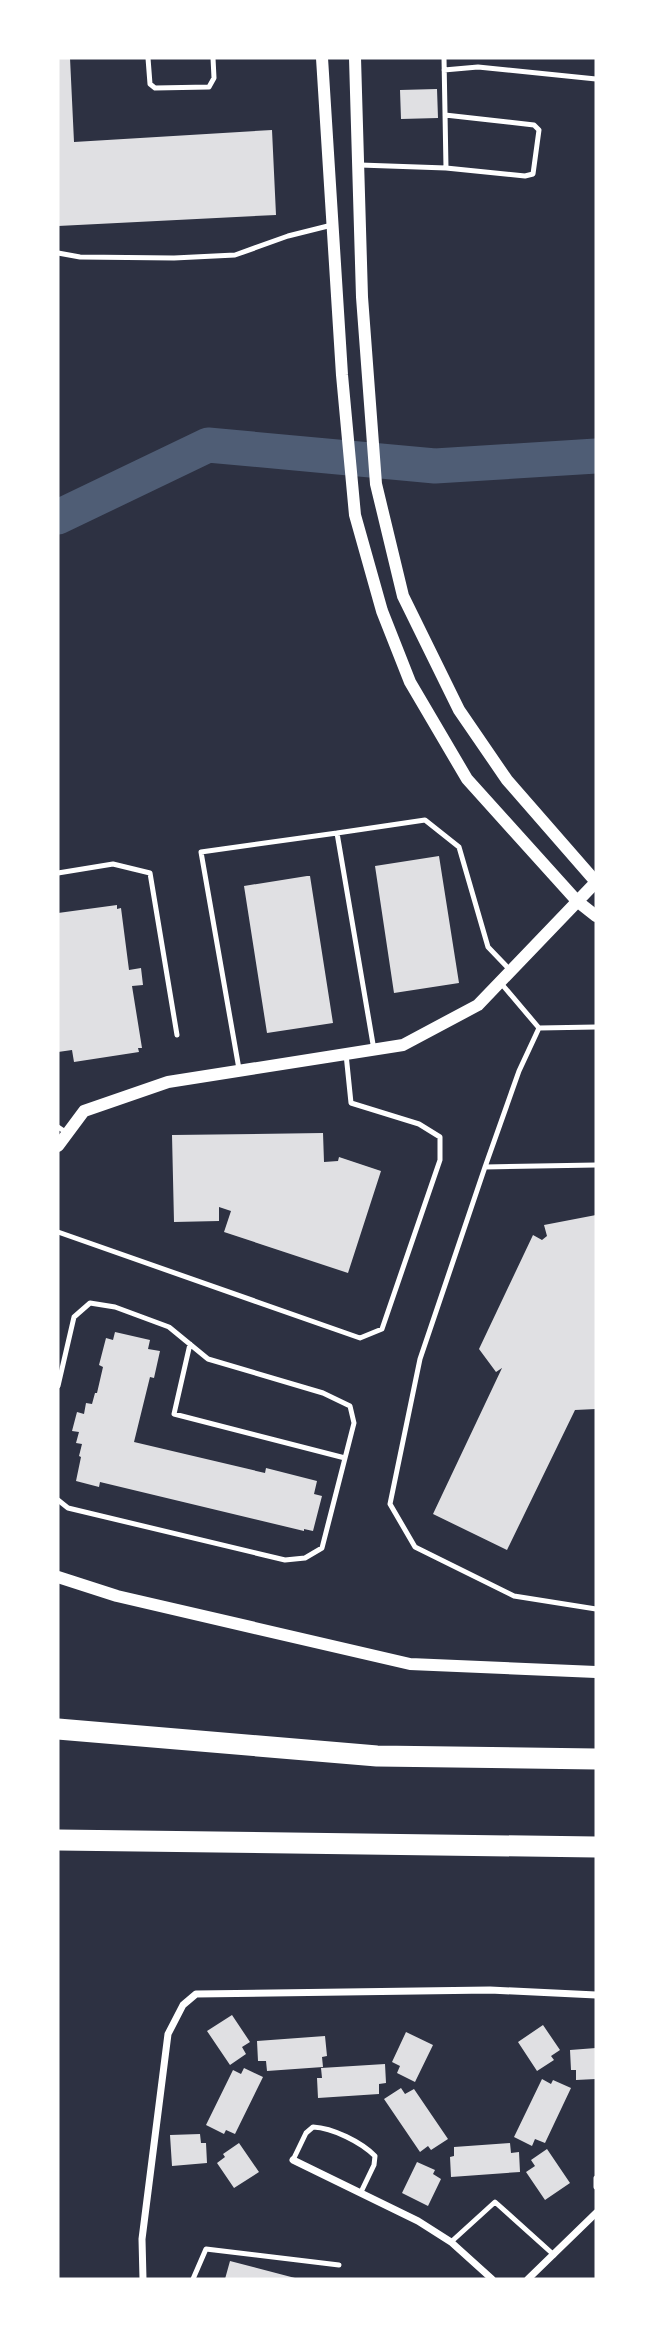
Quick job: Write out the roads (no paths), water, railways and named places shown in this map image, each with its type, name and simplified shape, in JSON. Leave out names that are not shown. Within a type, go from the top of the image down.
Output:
[{"type":"highway","points":[[58,1729],[377,1756],[596,1759]]},
{"type":"highway","points":[[58,1840],[596,1847]]},
{"type":"street","points":[[322,58],[342,375],[355,515],[379,601],[410,682],[467,779],[577,901],[596,916]]},
{"type":"street","points":[[58,1146],[63,1130],[83,1111],[168,1082],[403,1045],[478,1006],[596,882],[507,780],[459,710],[403,596],[376,484],[362,297],[355,58]]},
{"type":"street","points":[[58,1577],[117,1596],[410,1664],[596,1672]]},
{"type":"street","points":[[143,2279],[142,2239],[168,2034],[183,2005],[196,1994],[490,1990],[596,1995]]},
{"type":"street","points":[[293,2160],[418,2221],[451,2242],[492,2279]]},
{"type":"street","points":[[528,2279],[596,2213]]},
{"type":"lane","points":[[148,58],[150,84],[155,88],[209,87],[214,78],[213,58]]},
{"type":"lane","points":[[444,58],[446,168]]},
{"type":"lane","points":[[444,70],[478,67],[596,79]]},
{"type":"lane","points":[[359,165],[446,168],[525,176],[533,174],[539,130],[534,125],[445,115]]},
{"type":"lane","points":[[58,253],[94,258],[235,255],[288,236],[332,225]]},
{"type":"lane","points":[[240,1071],[201,852],[425,820],[459,847],[488,947],[511,971]]},
{"type":"lane","points":[[337,834],[374,1050]]},
{"type":"lane","points":[[58,873],[113,864],[150,873],[177,1035]]},
{"type":"lane","points":[[500,982],[539,1028]]},
{"type":"lane","points":[[539,1028],[596,1027]]},
{"type":"lane","points":[[539,1028],[519,1071],[420,1359],[390,1504],[415,1547],[514,1596],[596,1609]]},
{"type":"lane","points":[[58,1232],[360,1338],[382,1329],[440,1160],[440,1138],[419,1124],[352,1103],[346,1054]]},
{"type":"lane","points":[[485,1167],[596,1164]]},
{"type":"lane","points":[[58,1387],[74,1317],[90,1303],[115,1307],[169,1327],[208,1359],[323,1393],[350,1406],[354,1423],[322,1548],[305,1558],[285,1560],[68,1508],[58,1500]]},
{"type":"lane","points":[[190,1344],[174,1414],[345,1458]]},
{"type":"lane","points":[[293,2160],[306,2133],[313,2127],[323,2127],[357,2143],[375,2156],[374,2165],[361,2192]]},
{"type":"lane","points":[[596,2178],[596,2187]]},
{"type":"lane","points":[[451,2242],[495,2202],[554,2255]]},
{"type":"lane","points":[[193,2279],[206,2249],[339,2265]]},
{"type":"waterway","points":[[58,517],[208,445],[435,466],[596,456]]}]
